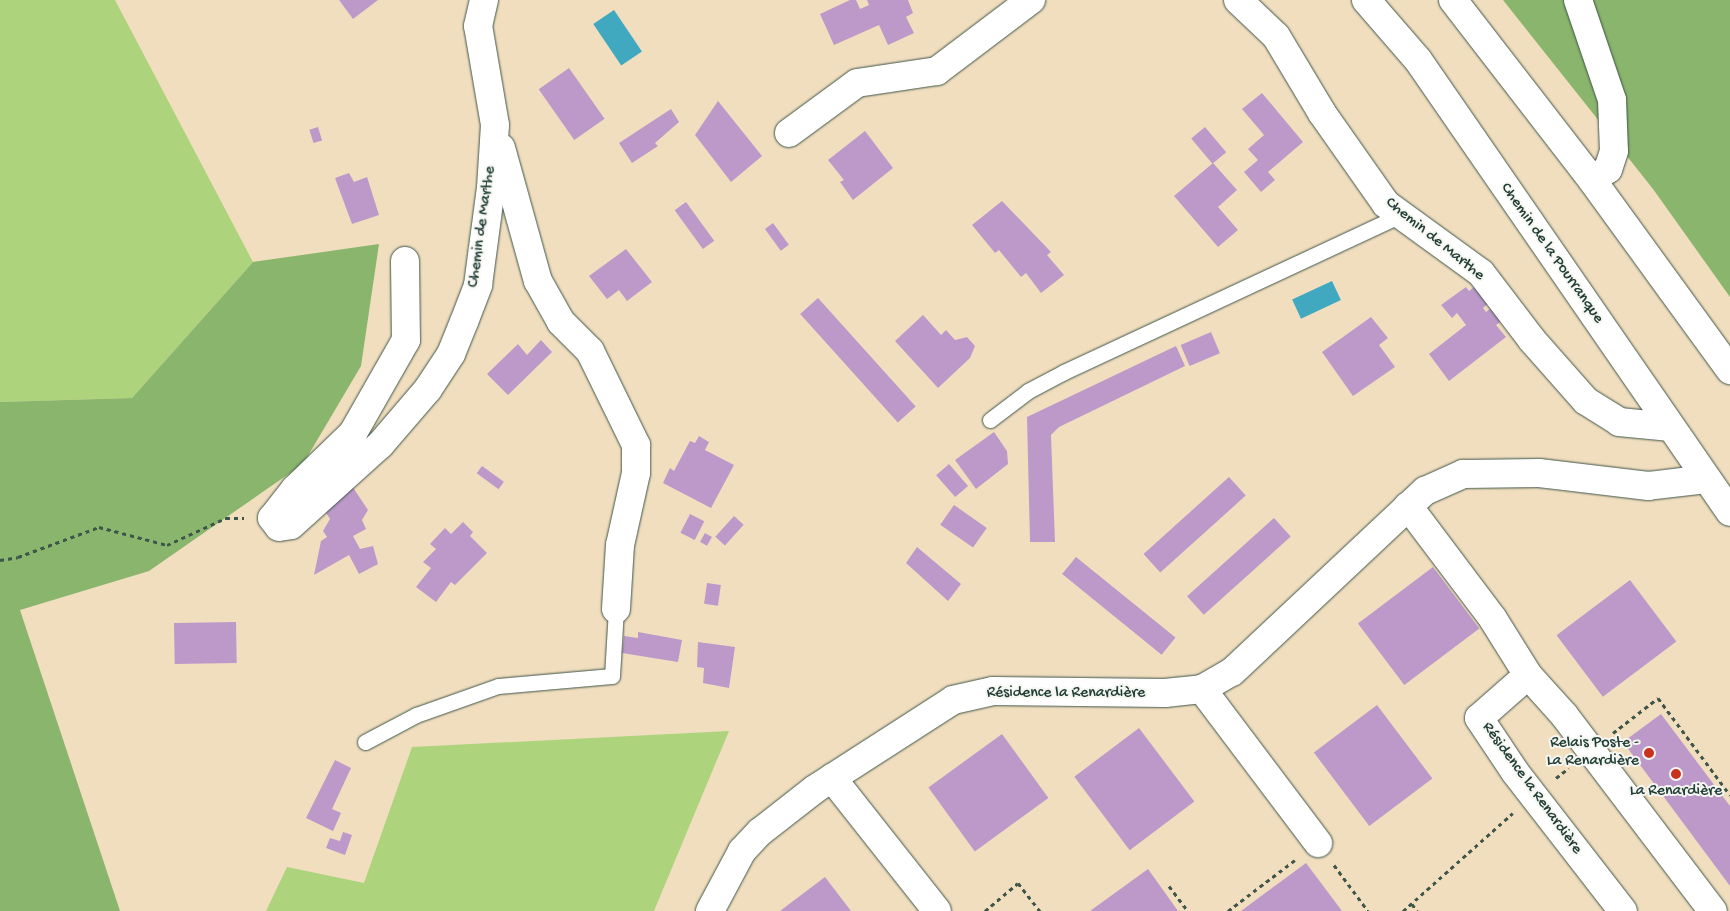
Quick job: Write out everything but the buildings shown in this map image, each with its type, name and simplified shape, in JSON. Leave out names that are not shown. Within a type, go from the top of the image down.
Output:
[{"type":"street","name":"Chemin de Marthe","points":[[276,522],[291,525],[380,444],[428,389],[451,354],[478,285],[491,188],[495,125],[478,26],[484,0]]},
{"type":"street","points":[[789,133],[857,83],[937,71],[1031,0]]},
{"type":"street","name":"Chemin de Marthe","points":[[1238,0],[1276,36],[1322,112],[1386,204],[1481,273],[1532,340],[1586,401],[1619,422],[1671,427]]},
{"type":"street","name":"Chemin de la Pourranque","points":[[1366,0],[1418,60],[1730,512]]},
{"type":"street","points":[[1453,0],[1592,180],[1730,370]]},
{"type":"street","points":[[1578,0],[1612,100],[1614,151],[1608,169],[1592,180]]},
{"type":"street","points":[[495,125],[538,281],[561,322],[590,351],[636,445],[636,473],[620,545],[616,609]]},
{"type":"street","points":[[276,522],[294,489],[353,433],[406,340],[405,261]]},
{"type":"street","name":"Résidence la Renardière","points":[[710,911],[742,850],[760,832],[832,778],[953,700],[993,691],[1165,693],[1202,689],[1232,672],[1425,491],[1462,474],[1539,473],[1648,486],[1707,479]]},
{"type":"street","points":[[1408,506],[1493,619],[1528,675],[1591,751],[1713,911]]},
{"type":"street","name":"Résidence la Renardière","points":[[1528,675],[1479,718],[1533,795],[1623,911]]},
{"type":"street","points":[[1202,689],[1318,843]]},
{"type":"street","points":[[832,778],[937,911]]},
{"type":"lane","points":[[990,420],[1028,391],[1064,372],[1401,216]]},
{"type":"lane","points":[[365,742],[416,715],[498,686],[612,676],[616,609]]},
{"type":"path","points":[[0,560],[18,557],[99,526],[167,545],[226,518],[276,522]]},
{"type":"path","points":[[1403,911],[1533,795],[1658,698],[1730,795]]},
{"type":"path","points":[[1228,911],[1318,843],[1368,911]]},
{"type":"path","points":[[985,911],[1018,883],[1040,911]]},
{"type":"path","points":[[1169,886],[1188,911]]},
{"type":"path","points":[[1412,904],[1417,911]]},
{"type":"green space","points":[[0,0],[115,0],[253,262],[132,398],[0,402]]},
{"type":"green space","points":[[1503,0],[1730,0],[1730,297],[1653,189]]},
{"type":"green space","points":[[379,244],[361,366],[303,464],[149,571],[20,610],[120,911],[0,911],[0,402],[132,398],[253,262]]},
{"type":"green space","points":[[729,731],[654,911],[266,911],[287,867],[364,883],[412,747]]},
{"type":"water","points":[[614,10],[642,51],[621,65],[593,24]]},
{"type":"water","points":[[1332,281],[1341,300],[1301,319],[1292,300]]},
{"type":"place","name":"Relais Poste - La Renardière","points":[[1649,753]]},
{"type":"place","name":"La Renardière","points":[[1676,774]]}]
